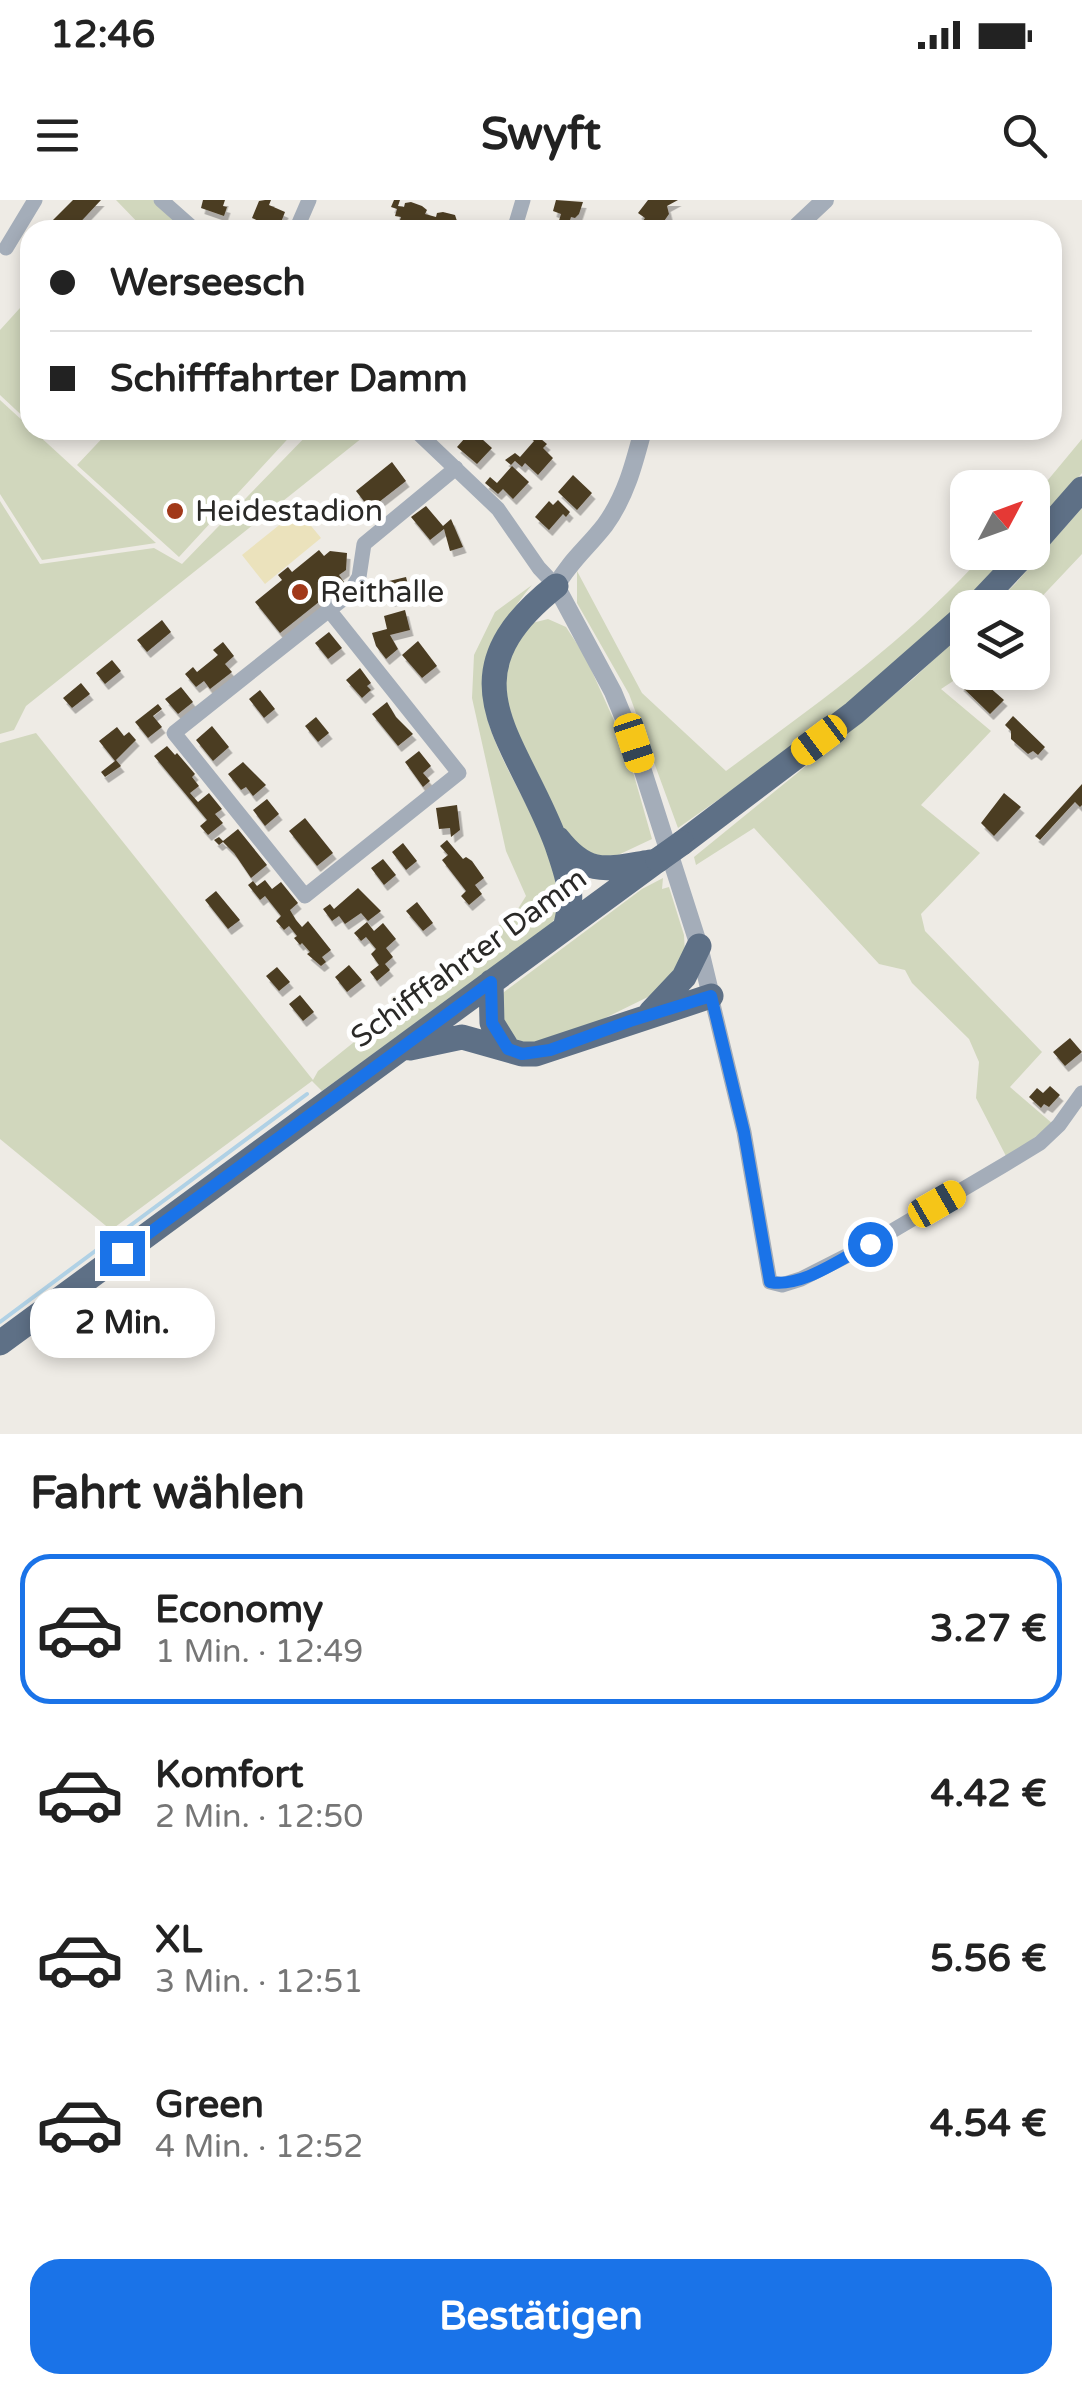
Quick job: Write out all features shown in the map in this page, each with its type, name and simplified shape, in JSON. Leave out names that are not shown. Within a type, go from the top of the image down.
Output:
[{"type":"highway","points":[[1050,525],[1082,489]]},
{"type":"highway","points":[[991,590],[1009,570]]},
{"type":"highway","points":[[556,586],[512,627],[496,662],[493,694],[500,718],[552,831],[572,895],[565,928]]},
{"type":"highway","name":"Schifffahrter Damm","points":[[0,1343],[682,843],[854,713],[950,630]]},
{"type":"highway","points":[[552,831],[579,862],[596,869],[658,860]]},
{"type":"highway","points":[[647,1015],[684,977],[699,946]]},
{"type":"highway","points":[[491,982],[492,1023],[508,1049]]},
{"type":"highway","points":[[396,1052],[462,1037],[536,1054],[711,996]]},
{"type":"street","points":[[161,200],[183,220]]},
{"type":"street","points":[[804,220],[825,200]]},
{"type":"street","points":[[6,248],[20,226]]},
{"type":"street","points":[[426,440],[498,509],[556,586],[605,676],[634,743],[699,946],[744,1132],[770,1282],[782,1284],[802,1279],[870,1244],[1016,1158],[1059,1125],[1082,1093]]},
{"type":"street","points":[[556,586],[568,564],[618,505],[640,440]]},
{"type":"street","points":[[330,610],[459,773],[305,896],[174,733],[355,587],[364,544],[456,468]]},
{"type":"green space","points":[[116,200],[153,200],[175,220],[135,220]]},
{"type":"green space","points":[[20,308],[20,414],[0,395],[0,330]]},
{"type":"green space","points":[[0,400],[20,418],[20,440],[44,440],[156,543],[42,560],[0,494]]},
{"type":"green space","points":[[1082,439],[1082,473],[1050,512],[1050,478]]},
{"type":"green space","name":"Heidestadion","points":[[101,440],[287,440],[179,557],[77,465]]},
{"type":"green space","points":[[302,440],[359,440],[26,706],[14,730],[0,734],[0,501],[40,564],[154,548],[182,564]]},
{"type":"green space","points":[[1082,508],[1082,554],[1048,590],[1009,590],[1027,570],[1050,570],[1050,544]]},
{"type":"green space","points":[[969,570],[999,570],[977,590],[950,590],[950,615],[856,703],[678,828],[629,694],[577,603],[577,571],[642,693],[726,771],[894,642]]},
{"type":"green space","points":[[532,585],[498,636],[488,664],[484,695],[492,734],[556,868],[564,902],[551,925],[322,1091],[312,1081],[111,1230],[0,1139],[0,743],[36,733],[313,1080],[318,1071],[516,912],[526,896],[506,851],[472,698],[474,655],[495,612]]},
{"type":"green space","points":[[548,619],[566,627],[585,656],[626,747],[652,839],[618,855],[594,857],[576,847],[560,825],[505,710],[504,663],[532,623]]},
{"type":"green space","points":[[950,644],[950,683],[941,689],[991,731],[921,805],[980,853],[921,914],[925,931],[1042,1052],[1010,1087],[1053,1124],[1007,1158],[976,1098],[979,1062],[969,1039],[912,983],[905,970],[879,964],[754,828],[696,865],[694,857],[913,679]]},
{"type":"green space","points":[[663,878],[662,889],[669,887],[684,935],[685,953],[679,970],[654,994],[601,1020],[533,1045],[512,1038],[497,1010],[504,992],[642,889]]},
{"type":"sand","points":[[298,510],[321,538],[265,584],[242,555]]},
{"type":"building","points":[[73,200],[101,200],[82,220],[53,220]]},
{"type":"building","points":[[203,200],[225,200],[224,216],[201,208]]},
{"type":"building","points":[[271,200],[269,205],[285,212],[282,220],[252,218],[259,201]]},
{"type":"building","points":[[394,200],[400,200],[398,206],[404,207],[411,202],[427,210],[425,214],[436,217],[443,212],[455,215],[457,220],[400,220],[395,216],[397,209],[391,207]]},
{"type":"building","points":[[556,200],[583,202],[579,214],[570,220],[559,220],[561,214],[553,211]]},
{"type":"building","points":[[648,200],[678,200],[667,206],[669,214],[665,220],[644,220],[638,213]]},
{"type":"building","points":[[463,440],[483,440],[492,448],[477,464],[457,447]]},
{"type":"building","points":[[534,441],[547,444],[543,448],[553,458],[538,475],[525,463],[522,467],[505,460],[515,453],[520,457]]},
{"type":"building","points":[[392,462],[406,481],[370,509],[356,491]]},
{"type":"building","points":[[512,466],[529,482],[513,499],[503,489],[498,494],[485,483],[490,477],[497,483]]},
{"type":"building","points":[[573,475],[592,493],[577,510],[558,492]]},
{"type":"building","points":[[558,500],[570,512],[566,517],[563,514],[549,530],[535,517],[549,501],[553,505]]},
{"type":"building","points":[[426,506],[443,526],[451,519],[463,547],[450,551],[444,529],[430,540],[411,517]]},
{"type":"building","name":"Reithalle","points":[[319,550],[324,556],[330,551],[347,553],[346,570],[339,575],[344,582],[280,633],[255,602],[282,580],[278,575],[288,567],[292,572]]},
{"type":"building","points":[[406,577],[411,596],[390,601],[385,582]]},
{"type":"building","points":[[405,610],[410,630],[390,635],[398,649],[386,659],[372,633],[387,629],[384,616]]},
{"type":"building","points":[[162,620],[171,632],[147,652],[137,640]]},
{"type":"building","points":[[329,632],[342,648],[328,659],[315,643]]},
{"type":"building","points":[[418,641],[437,666],[422,678],[402,655]]},
{"type":"building","points":[[223,642],[234,656],[225,664],[232,672],[210,689],[204,681],[196,687],[185,674],[193,667],[197,672],[218,655],[213,650]]},
{"type":"building","points":[[112,660],[121,671],[105,684],[96,673]]},
{"type":"building","points":[[360,668],[371,683],[367,686],[371,690],[362,698],[346,680]]},
{"type":"building","points":[[81,683],[90,694],[72,708],[63,698]]},
{"type":"building","points":[[181,687],[193,702],[178,714],[165,699]]},
{"type":"building","points":[[260,690],[275,709],[264,718],[249,699]]},
{"type":"building","points":[[965,690],[993,690],[1004,700],[990,714]]},
{"type":"building","points":[[387,702],[413,734],[398,746],[372,714]]},
{"type":"building","points":[[158,704],[162,709],[153,716],[162,727],[148,738],[135,722]]},
{"type":"building","points":[[1013,716],[1045,747],[1038,755],[1033,751],[1028,754],[1011,739],[1011,731],[1005,725]]},
{"type":"building","points":[[316,717],[329,733],[318,742],[305,726]]},
{"type":"building","points":[[212,726],[229,747],[213,761],[196,740]]},
{"type":"building","points":[[117,727],[124,736],[129,732],[136,740],[116,760],[121,766],[105,777],[101,772],[115,761],[99,741]]},
{"type":"building","points":[[167,746],[195,774],[192,777],[199,786],[190,793],[198,802],[209,793],[222,809],[215,814],[223,823],[208,835],[200,826],[207,820],[154,756]]},
{"type":"building","points":[[419,751],[431,766],[423,773],[430,781],[423,787],[405,762]]},
{"type":"building","points":[[243,762],[266,785],[253,796],[246,787],[241,790],[228,774]]},
{"type":"building","points":[[1082,784],[1082,805],[1075,802],[1040,840],[1035,836]]},
{"type":"building","points":[[1004,793],[1021,807],[994,836],[981,823]]},
{"type":"building","points":[[267,799],[279,814],[265,826],[253,810]]},
{"type":"building","points":[[457,805],[460,830],[451,837],[450,828],[439,829],[436,808]]},
{"type":"building","points":[[305,818],[333,853],[317,866],[289,831]]},
{"type":"building","points":[[238,829],[267,865],[251,878],[234,853],[223,842],[219,845],[214,840],[219,837],[223,841]]},
{"type":"building","points":[[447,840],[463,859],[472,861],[484,878],[475,885],[482,894],[469,905],[461,896],[466,891],[442,860],[448,855],[440,846]]},
{"type":"building","points":[[403,843],[417,861],[406,870],[392,852]]},
{"type":"building","points":[[383,859],[396,875],[384,885],[371,868]]},
{"type":"building","points":[[265,880],[272,889],[281,882],[298,903],[290,910],[296,920],[302,927],[308,921],[331,950],[322,957],[326,962],[321,966],[294,938],[297,936],[289,926],[284,930],[276,921],[281,916],[265,896],[260,900],[248,885],[253,881],[257,886]]},
{"type":"building","points":[[358,888],[381,911],[368,921],[361,913],[345,924],[339,916],[332,921],[323,909],[330,904],[334,909]]},
{"type":"building","points":[[216,891],[240,920],[228,929],[205,900]]},
{"type":"building","points":[[417,902],[433,923],[423,931],[406,911]]},
{"type":"building","points":[[367,922],[374,931],[383,923],[396,939],[386,948],[393,957],[385,964],[390,970],[377,981],[370,972],[379,965],[371,954],[376,949],[366,937],[361,941],[354,933]]},
{"type":"building","points":[[349,965],[362,980],[347,992],[335,977]]},
{"type":"building","points":[[277,967],[290,982],[279,991],[266,976]]},
{"type":"building","points":[[300,995],[314,1012],[303,1021],[289,1004]]},
{"type":"building","points":[[1070,1038],[1082,1052],[1065,1066],[1053,1052]]},
{"type":"building","points":[[1050,1086],[1060,1095],[1049,1107],[1044,1104],[1041,1108],[1029,1097],[1037,1088],[1043,1093]]},
{"type":"waterway","points":[[127,1228],[307,1094]]},
{"type":"waterway","points":[[0,1322],[110,1240]]},
{"type":"place","name":"Heidestadion","points":[[175,511]]},
{"type":"place","name":"Reithalle","points":[[300,592]]},
{"type":"route","points":[[122,1253],[491,982],[492,1023],[508,1049],[522,1054],[550,1050],[711,996],[744,1132],[770,1282],[782,1284],[802,1279],[870,1244]]}]
